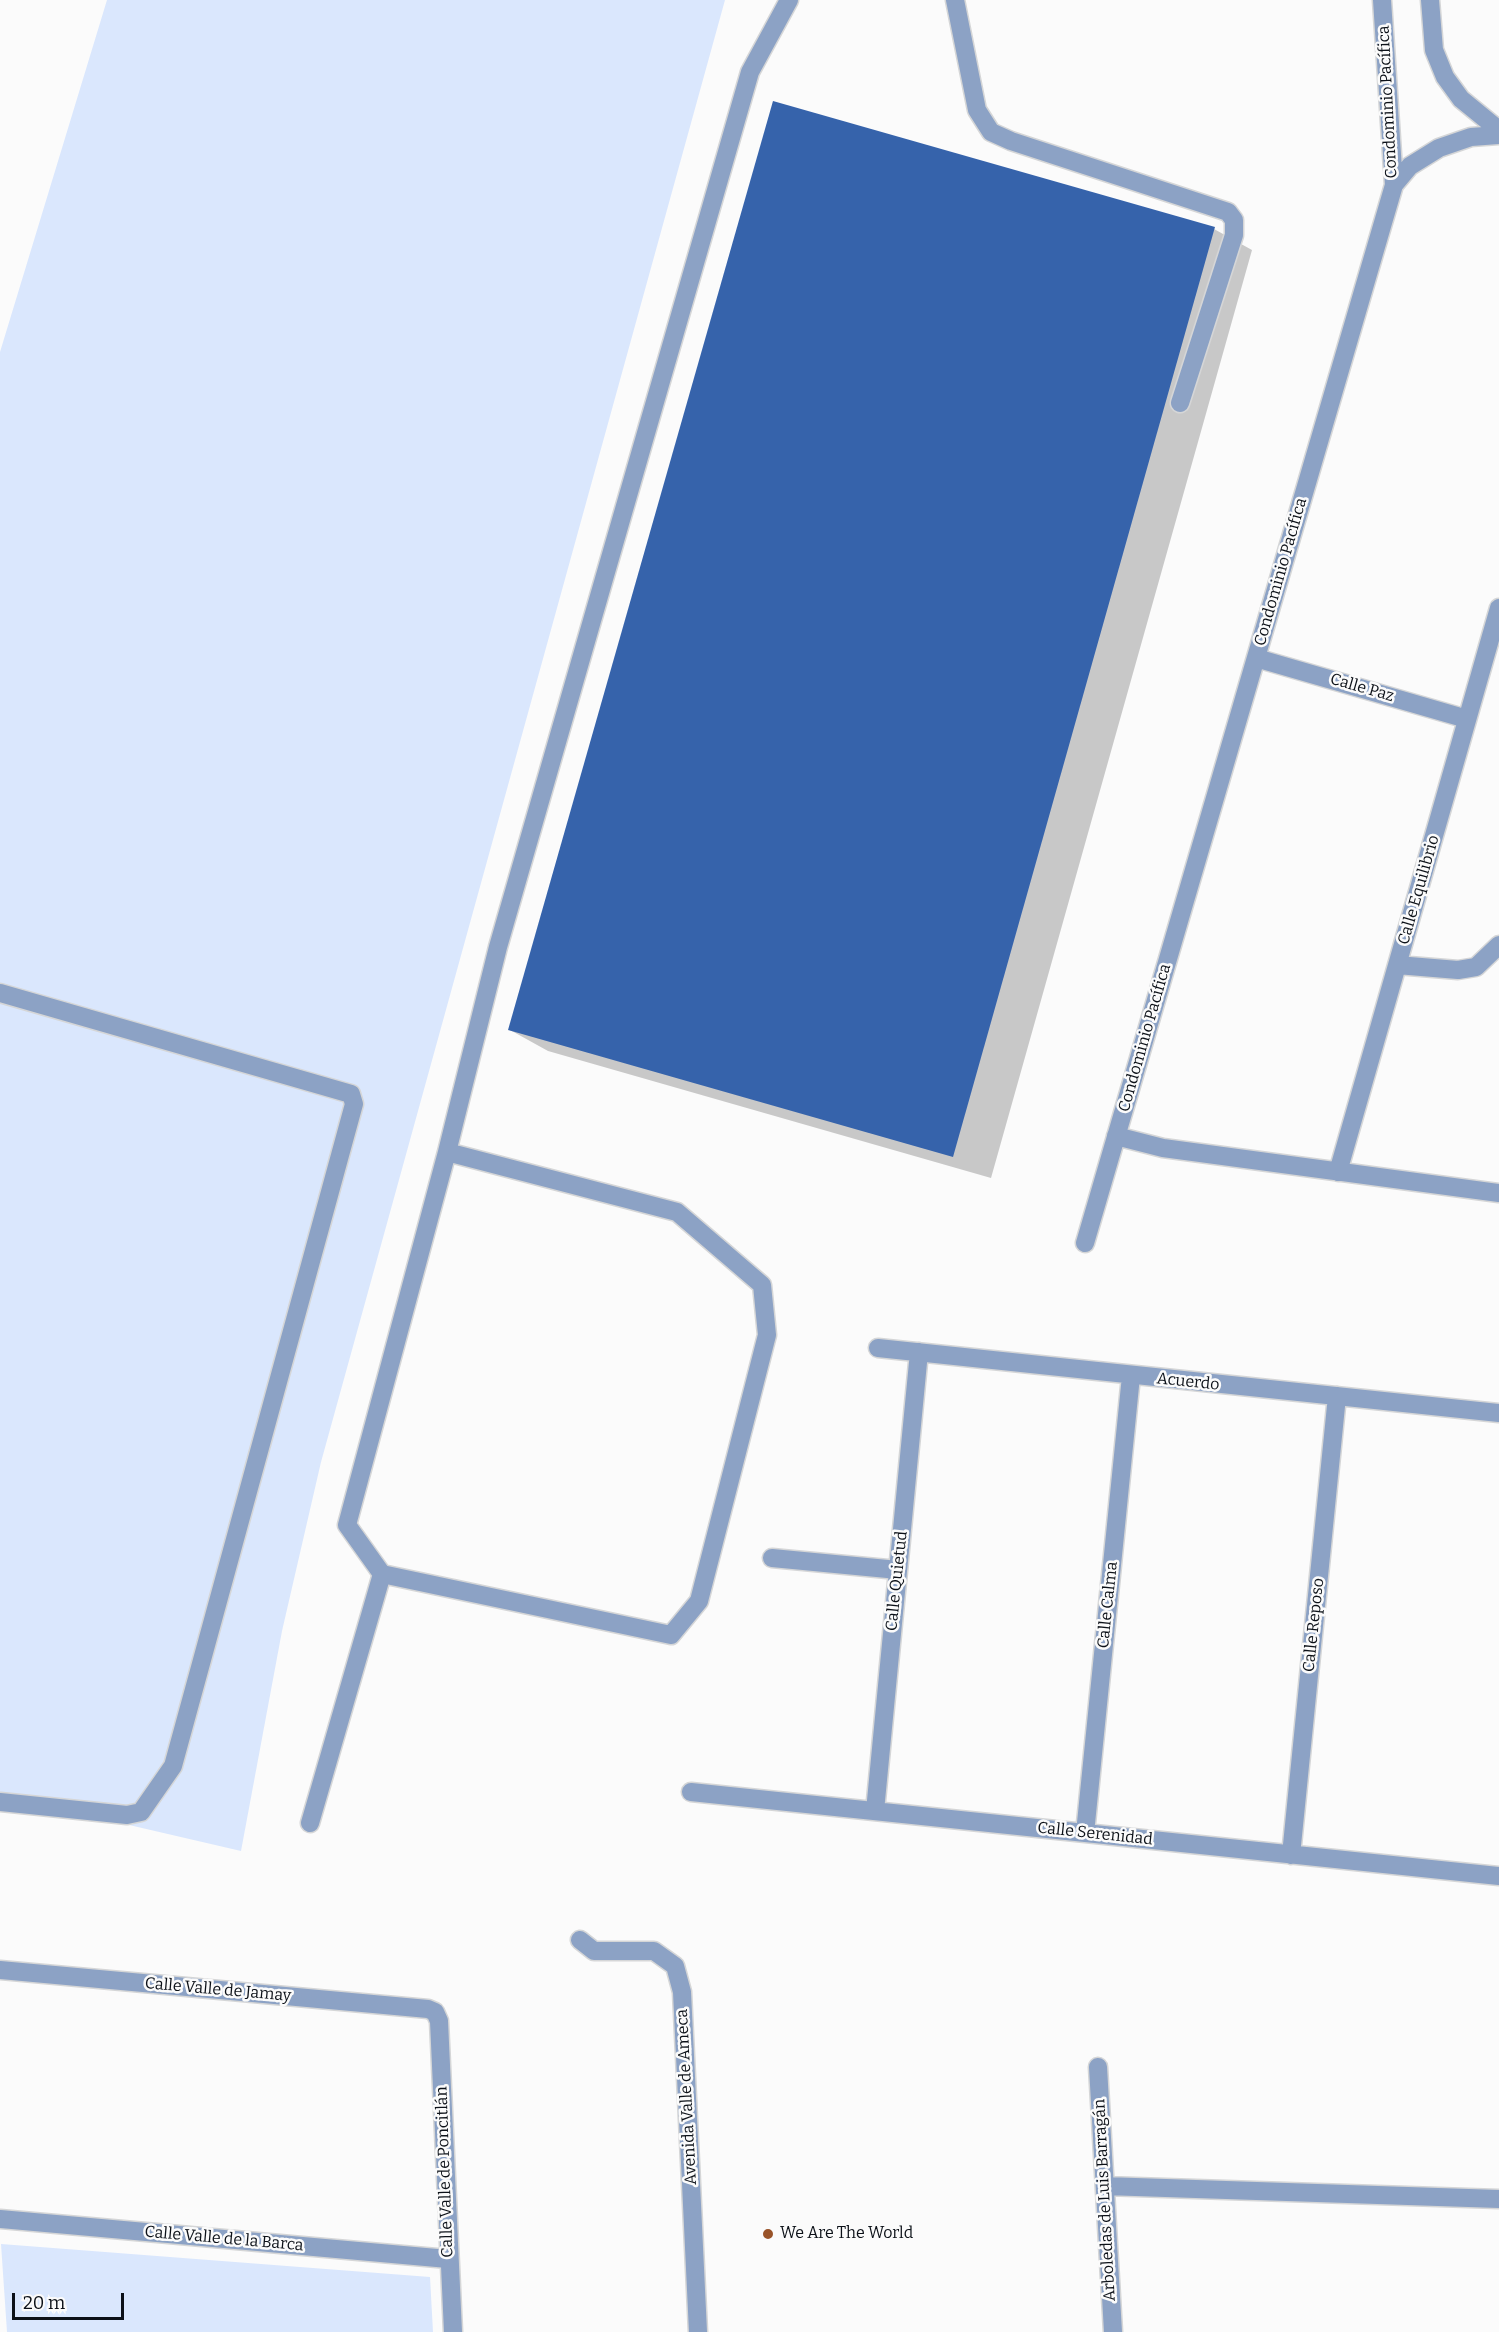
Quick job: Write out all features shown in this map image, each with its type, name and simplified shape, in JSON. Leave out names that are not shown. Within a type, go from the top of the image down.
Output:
[{"type":"street","points":[[447,1152],[677,1212],[762,1285],[767,1335],[699,1601],[671,1635],[382,1574],[347,1525],[447,1152],[498,947],[750,72],[789,0]]},
{"type":"street","points":[[955,0],[977,110],[991,132],[1011,141],[1228,212],[1234,220],[1234,235],[1180,403]]},
{"type":"street","name":"Condominio Pacífica","points":[[1085,1243],[1394,185],[1382,0]]},
{"type":"street","points":[[1430,0],[1434,50],[1445,77],[1461,99],[1499,130]]},
{"type":"street","points":[[1394,185],[1410,166],[1439,148],[1471,137],[1499,135]]},
{"type":"street","name":"Calle Equilibrio","points":[[1338,1172],[1499,608]]},
{"type":"street","name":"Calle Paz","points":[[1256,658],[1467,719]]},
{"type":"street","points":[[1397,965],[1458,970],[1476,967],[1499,945]]},
{"type":"street","points":[[0,993],[351,1094],[354,1104],[173,1766],[141,1812],[127,1815],[0,1802]]},
{"type":"street","points":[[1116,1136],[1163,1148],[1499,1193]]},
{"type":"street","name":"Acuerdo","points":[[878,1348],[1499,1413]]},
{"type":"street","name":"Calle Quietud","points":[[875,1811],[919,1352]]},
{"type":"street","name":"Calle Calma","points":[[1085,1833],[1131,1376]]},
{"type":"street","name":"Calle Reposo","points":[[1291,1855],[1336,1396]]},
{"type":"street","points":[[772,1558],[898,1570]]},
{"type":"street","points":[[310,1823],[382,1574]]},
{"type":"street","name":"Calle Serenidad","points":[[691,1792],[1291,1855],[1499,1874]]},
{"type":"street","name":"Avenida Valle de Ameca","points":[[580,1940],[594,1951],[654,1951],[675,1966],[682,1992],[698,2332]]},
{"type":"street","name":"Calle Valle de Jamay","points":[[0,1970],[428,2009],[435,2012]]},
{"type":"street","name":"Calle Valle de Poncitlán","points":[[435,2012],[439,2021],[453,2332]]},
{"type":"street","name":"Arboledas de Luis Barragán","points":[[1098,2067],[1113,2332]]},
{"type":"street","points":[[1105,2186],[1499,2199]]},
{"type":"street","name":"Calle Valle de la Barca","points":[[0,2218],[448,2259]]},
{"type":"shaded area","points":[[107,0],[725,0],[321,1462],[282,1631],[241,1851],[0,1795],[0,352]]},
{"type":"shaded area","points":[[1,2244],[430,2277],[433,2332],[7,2332]]},
{"type":"building","points":[[773,101],[1215,227],[953,1157],[508,1030]]},
{"type":"place","name":"We Are The World","points":[[768,2234]]}]
